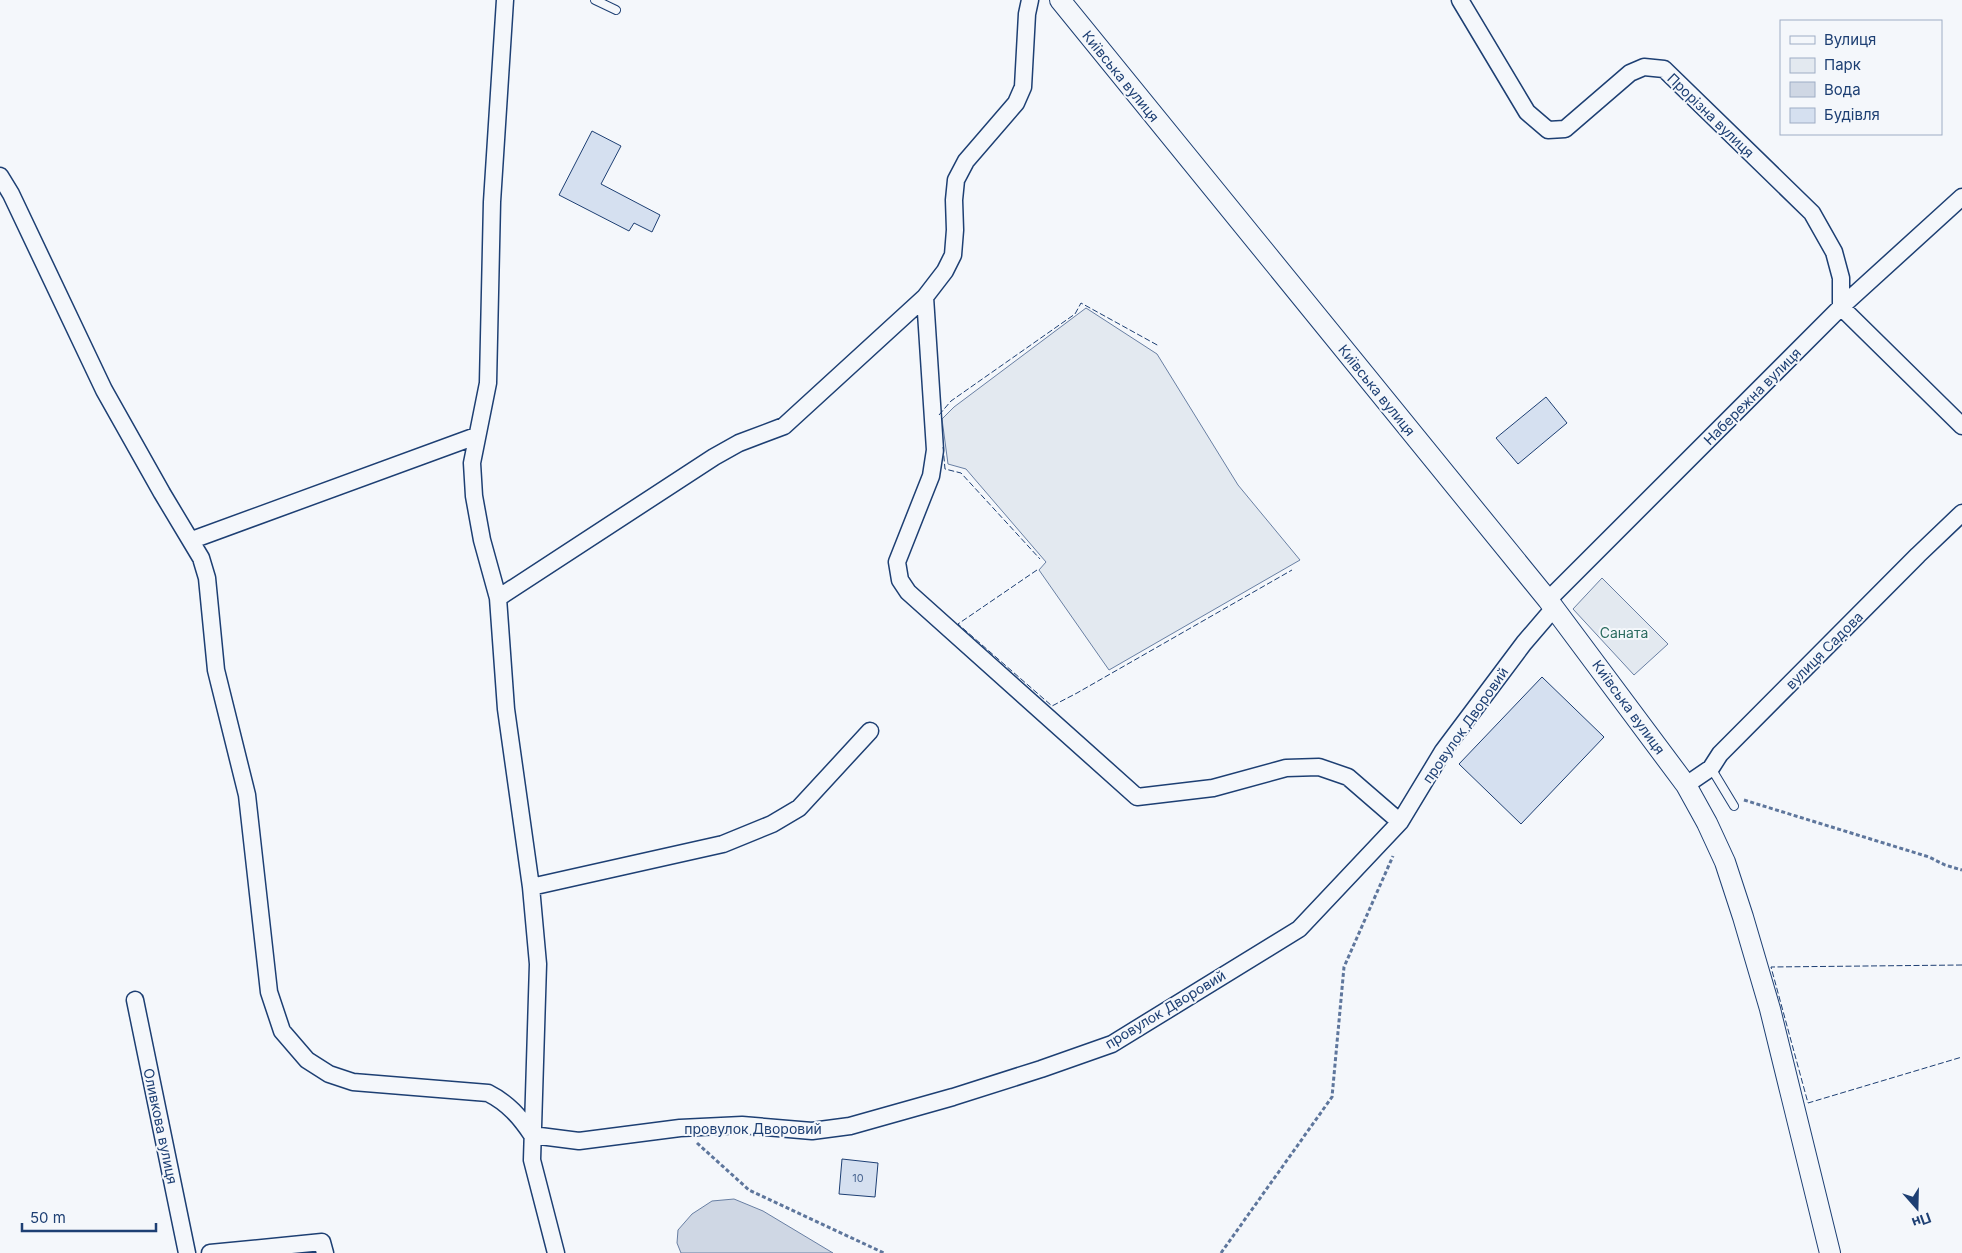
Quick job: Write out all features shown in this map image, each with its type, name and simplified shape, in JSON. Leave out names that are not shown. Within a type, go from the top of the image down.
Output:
[{"type":"street","points":[[505,0],[492,202],[488,383],[472,463],[474,496],[482,540],[498,598],[506,709],[531,887],[538,964],[532,1160],[556,1253]]},
{"type":"street","points":[[498,598],[714,457],[740,443],[784,426],[925,297],[945,271],[953,255],[956,180],[966,161],[1016,103],[1022,87],[1027,14],[1030,0]]},
{"type":"street","name":"Прорізна вулиця","points":[[1460,0],[1527,112],[1548,130],[1565,129],[1630,73],[1644,66],[1664,69],[1812,213],[1834,252],[1841,278],[1841,307]]},
{"type":"street","name":"Київська вулиця","points":[[1063,1],[1551,604],[1686,785],[1725,862],[1743,916],[1770,1008],[1830,1253]]},
{"type":"street","points":[[0,176],[11,194],[104,390],[162,493],[192,540],[208,578],[216,670],[247,795],[269,992],[282,1030],[307,1060],[329,1074],[353,1082],[488,1094],[502,1100],[519,1116],[532,1135]]},
{"type":"street","name":"Набережна вулиця","points":[[1551,604],[1841,307],[1962,198]]},
{"type":"street","points":[[925,297],[935,450],[931,476],[897,562],[900,580],[908,592],[1137,797],[1214,788],[1286,768],[1319,767],[1348,777],[1398,825]]},
{"type":"street","points":[[1841,307],[1962,426]]},
{"type":"street","points":[[192,540],[476,436]]},
{"type":"street","name":"вулиця Садова","points":[[1686,785],[1711,768],[1727,748],[1962,513]]},
{"type":"street","name":"провулок Дворовий","points":[[532,1135],[579,1141],[680,1128],[742,1125],[812,1131],[850,1126],[953,1097],[1112,1044],[1299,929],[1398,825],[1443,751],[1551,604]]},
{"type":"street","points":[[531,887],[723,844],[772,824],[799,808],[870,731]]},
{"type":"street","name":"Оливкова вулиця","points":[[135,1000],[187,1253]]},
{"type":"street","points":[[210,1253],[322,1242],[325,1253]]},
{"type":"lane","points":[[595,0],[616,10]]},
{"type":"lane","points":[[1711,768],[1734,806]]},
{"type":"path","points":[[1729,796],[1929,857],[1945,865],[1962,870]]},
{"type":"path","points":[[1221,1253],[1332,1097],[1344,967],[1400,840],[1398,825]]},
{"type":"path","points":[[680,1128],[750,1190],[884,1253]]},
{"type":"green space","points":[[1086,308],[1157,354],[1238,485],[1300,560],[1109,670],[1039,570],[1046,562],[966,469],[948,464],[942,419],[954,407]]},
{"type":"green space","name":"Саната","points":[[1602,578],[1668,644],[1634,675],[1573,609]]},
{"type":"water","points":[[734,1199],[763,1211],[833,1253],[681,1253],[677,1243],[678,1230],[692,1214],[712,1201]]},
{"type":"building","points":[[592,131],[621,146],[601,184],[660,215],[652,232],[634,223],[629,231],[559,195]]},
{"type":"building","points":[[1546,397],[1567,423],[1518,464],[1496,438]]},
{"type":"building","points":[[1542,677],[1604,737],[1521,824],[1459,764]]},
{"type":"building","points":[[842,1159],[878,1163],[875,1197],[839,1194]]},
{"type":"fence","points":[[939,415],[951,401],[1075,314],[1081,303],[1159,346]]},
{"type":"fence","points":[[943,447],[945,469],[961,473],[1040,559]]},
{"type":"fence","points":[[1037,570],[958,624],[1052,706],[1292,570]]},
{"type":"fence","points":[[1962,965],[1771,967],[1808,1103],[1962,1057]]}]
